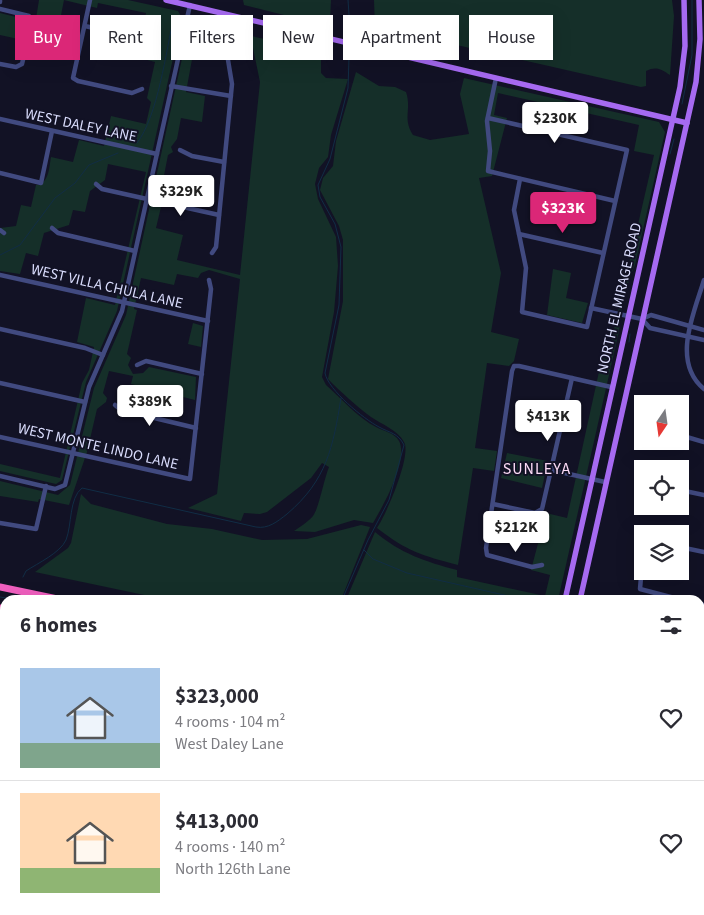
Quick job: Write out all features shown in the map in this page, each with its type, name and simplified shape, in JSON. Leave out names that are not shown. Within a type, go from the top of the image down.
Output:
[{"type":"highway","points":[[0,587],[40,595]]},
{"type":"main road","points":[[166,0],[687,123]]},
{"type":"main road","name":"NORTH EL MIRAGE ROAD","points":[[566,595],[672,120],[684,56],[684,0]]},
{"type":"main road","name":"NORTH EL MIRAGE ROAD","points":[[581,595],[687,123],[699,60],[699,0]]},
{"type":"street","points":[[90,0],[73,78],[78,81],[132,94],[142,89]]},
{"type":"street","points":[[0,476],[55,489],[64,487],[74,454],[85,402],[124,302],[190,5]]},
{"type":"street","points":[[0,9],[32,18],[20,66],[0,64]]},
{"type":"street","points":[[85,26],[90,27]]},
{"type":"street","points":[[212,253],[216,247],[231,96],[232,78],[228,60]]},
{"type":"street","points":[[496,78],[488,118],[490,151],[488,171],[615,202]]},
{"type":"street","points":[[171,86],[231,96]]},
{"type":"street","points":[[488,118],[627,150],[586,326],[522,312],[526,272],[514,210],[520,180]]},
{"type":"street","name":"WEST DALEY LANE","points":[[0,120],[157,154]]},
{"type":"street","points":[[0,173],[41,183],[52,131]]},
{"type":"street","points":[[180,150],[192,156],[224,162]]},
{"type":"street","points":[[96,184],[102,189],[219,215]]},
{"type":"street","points":[[52,228],[58,233],[135,251]]},
{"type":"street","points":[[519,234],[603,253]]},
{"type":"street","name":"WEST VILLA CHULA LANE","points":[[0,275],[208,321]]},
{"type":"street","points":[[115,405],[121,410],[196,428],[211,289],[209,280]]},
{"type":"street","points":[[704,280],[689,337],[687,364],[693,378],[704,389]]},
{"type":"street","points":[[591,308],[642,319],[651,315],[676,321],[691,328],[704,330]]},
{"type":"street","points":[[642,319],[650,328],[704,340]]},
{"type":"street","points":[[672,333],[676,321]]},
{"type":"street","points":[[0,329],[85,348],[103,355]]},
{"type":"street","points":[[138,364],[146,361],[202,374]]},
{"type":"street","points":[[542,565],[532,567],[487,555],[514,366],[611,387]]},
{"type":"street","points":[[493,504],[535,514],[540,512],[572,378]]},
{"type":"street","points":[[0,383],[85,402]]},
{"type":"street","name":"WEST MONTE LINDO LANE","points":[[0,437],[190,480],[196,428]]},
{"type":"street","points":[[689,438],[704,442]]},
{"type":"street","points":[[551,470],[605,482]]},
{"type":"street","points":[[0,523],[36,529],[46,486]]},
{"type":"street","points":[[689,492],[704,495]]},
{"type":"street","points":[[689,549],[704,552]]},
{"type":"street","points":[[641,580],[640,589],[663,595]]},
{"type":"green space","points":[[39,0],[64,0],[61,15],[37,15]]},
{"type":"green space","points":[[64,0],[128,0],[178,11],[180,15],[171,15],[171,60],[173,60],[117,311],[86,382],[62,480],[56,484],[0,471],[0,464],[60,478],[82,383],[89,370],[94,347],[77,342],[86,298],[115,305],[146,172],[108,164],[105,180],[90,191],[85,212],[73,210],[69,225],[44,233],[38,256],[26,253],[20,274],[0,271],[0,228],[16,226],[21,205],[31,207],[36,185],[44,182],[46,179],[51,157],[73,162],[79,140],[104,146],[111,116],[146,124],[151,102],[147,98],[155,62],[147,60],[161,60],[161,15],[146,15],[146,13],[98,3],[97,8]]},
{"type":"green space","points":[[243,0],[331,0],[330,15],[284,15],[244,5]]},
{"type":"green space","points":[[374,0],[672,0],[674,16],[670,75],[658,69],[650,69],[646,71],[646,86],[641,87],[523,60],[553,60],[553,15],[469,15],[469,48],[459,46],[459,15],[375,15]]},
{"type":"green space","points":[[0,13],[15,17],[15,38],[0,35]]},
{"type":"green space","points":[[253,36],[263,39],[263,60],[321,60],[321,73],[326,78],[348,79],[331,135],[328,157],[319,168],[315,184],[318,199],[336,237],[338,266],[334,312],[322,377],[326,385],[356,413],[369,423],[392,434],[399,441],[401,459],[398,471],[394,483],[373,523],[354,520],[315,532],[294,531],[309,520],[315,512],[329,467],[322,463],[311,478],[267,512],[260,514],[244,513],[241,521],[188,508],[217,494],[240,279],[209,270],[201,273],[198,278],[177,274],[174,285],[141,278],[134,309],[137,310],[127,354],[131,358],[128,365],[133,374],[143,373],[149,367],[196,377],[195,400],[131,384],[133,376],[109,371],[103,393],[107,398],[106,402],[97,409],[87,452],[69,505],[39,499],[38,502],[0,496],[0,481],[58,495],[70,485],[94,388],[126,315],[182,60],[192,60],[186,92],[205,96],[202,122],[181,118],[177,139],[171,147],[173,152],[168,155],[158,206],[161,207],[156,228],[183,235],[177,260],[240,275],[260,82],[253,48]]},
{"type":"green space","points":[[356,72],[379,86],[395,87],[406,92],[408,98],[408,124],[413,135],[430,140],[469,134],[460,94],[464,78],[659,122],[665,132],[635,265],[624,298],[619,331],[559,595],[545,595],[550,575],[531,570],[546,513],[567,518],[602,358],[607,359],[654,155],[634,151],[639,125],[498,93],[494,115],[507,118],[492,176],[479,178],[501,273],[491,332],[519,339],[514,361],[509,366],[487,363],[475,448],[497,451],[494,471],[473,468],[458,565],[406,548],[377,528],[392,499],[401,471],[406,449],[404,442],[394,431],[371,417],[328,379],[343,301],[343,240],[339,226],[320,190],[323,178],[333,166],[336,141]]},
{"type":"green space","points":[[553,269],[571,273],[566,298],[588,303],[582,323],[547,315]]},
{"type":"green space","points":[[193,323],[203,326],[201,347],[188,344]]},
{"type":"green space","points":[[507,453],[548,461],[542,488],[501,478]]},
{"type":"green space","points":[[81,494],[91,504],[167,524],[212,529],[262,540],[307,539],[361,525],[370,527],[343,595],[144,595],[35,572],[68,548],[71,543]]},
{"type":"green space","points":[[375,532],[394,546],[414,556],[457,570],[457,577],[540,595],[348,595]]},
{"type":"waterway","points":[[348,0],[349,15]]},
{"type":"waterway","points":[[682,104],[692,55],[692,0]]},
{"type":"waterway","points":[[137,143],[151,117],[171,30]]},
{"type":"waterway","points":[[344,595],[368,540],[389,500],[404,445],[396,436],[372,423],[356,411],[339,395],[325,373],[339,305],[341,247],[335,224],[320,197],[318,185],[330,159],[348,88],[349,60]]},
{"type":"waterway","points":[[670,154],[674,139]]},
{"type":"waterway","points":[[0,255],[20,245],[55,198],[75,183],[89,165],[118,153]]},
{"type":"waterway","points":[[629,342],[630,334]]},
{"type":"waterway","points":[[23,577],[26,571],[63,545],[68,534],[75,498],[82,488],[256,527],[264,527],[280,520],[300,501],[320,475],[331,447],[341,398]]},
{"type":"waterway","points":[[364,550],[373,559],[407,573],[504,595]]},
{"type":"district","name":"SUNLEYA","points":[[537,468]]}]
